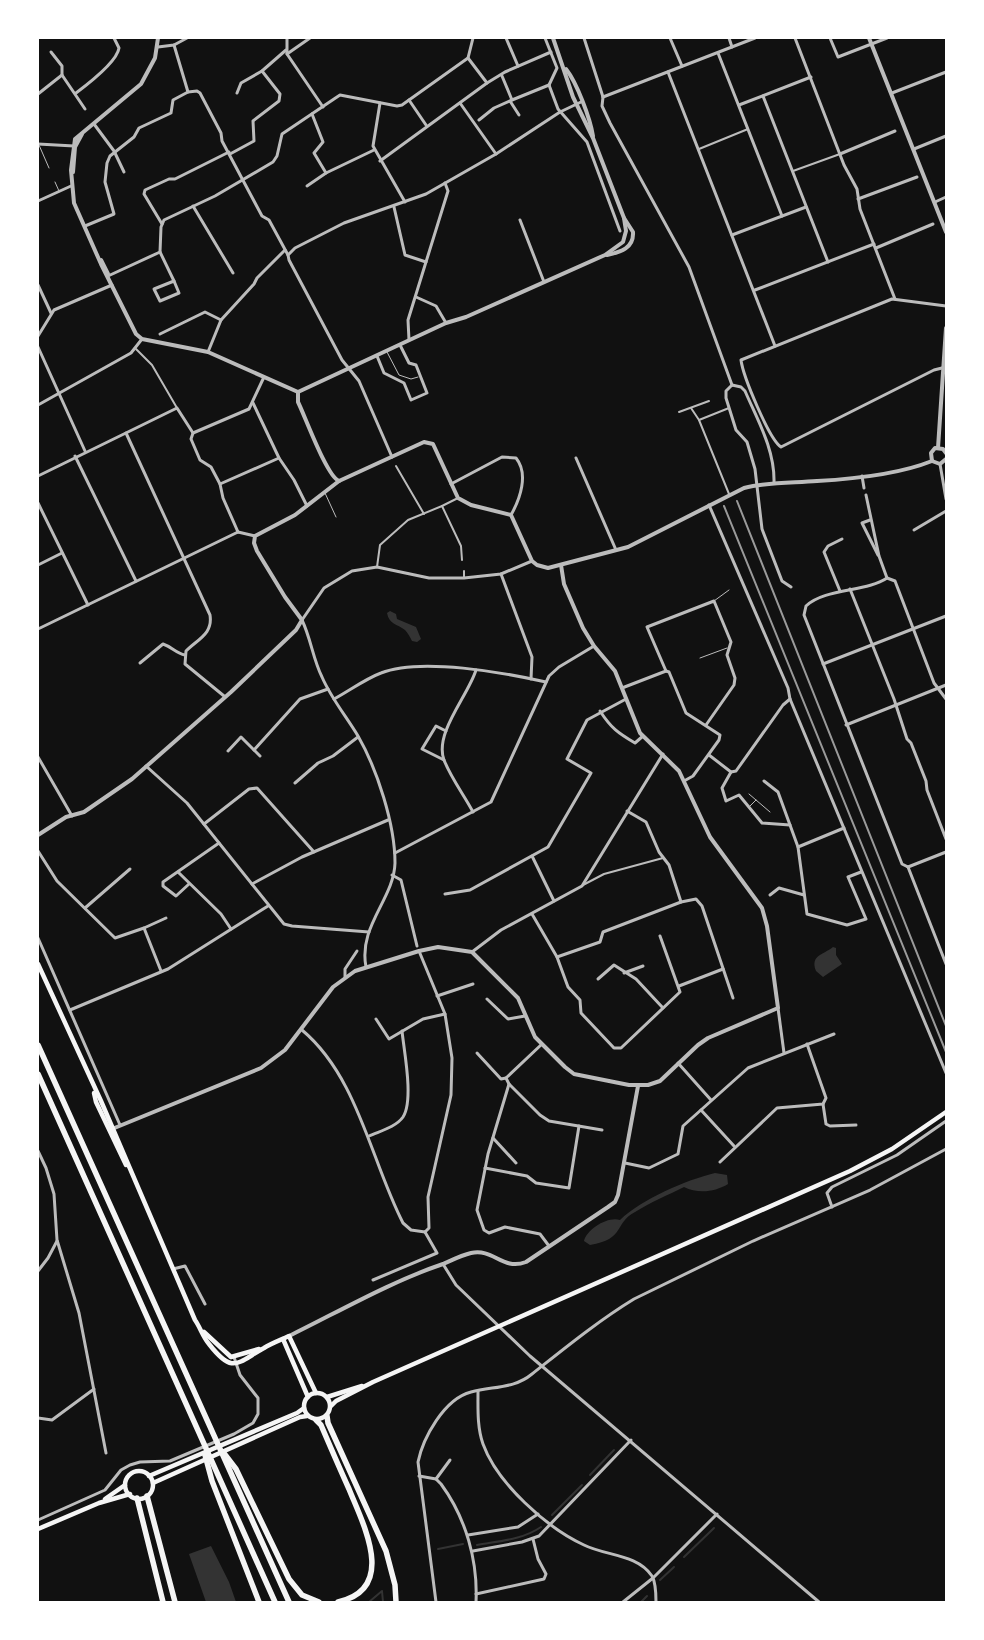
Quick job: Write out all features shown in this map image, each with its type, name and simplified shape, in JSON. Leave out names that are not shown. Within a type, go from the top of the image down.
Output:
[{"type":"highway","points":[[38,1045],[289,1602]]},
{"type":"highway","points":[[38,1074],[275,1602]]},
{"type":"highway","points":[[327,1416],[328,1423],[386,1551],[395,1585],[396,1602]]},
{"type":"highway","points":[[316,1420],[321,1425],[367,1532],[373,1555],[368,1580],[358,1593],[338,1602]]},
{"type":"highway","points":[[201,1439],[212,1481],[259,1602]]},
{"type":"highway","points":[[217,1445],[236,1469],[289,1580],[302,1594],[320,1602]]},
{"type":"highway","points":[[147,1496],[147,1503],[176,1602]]},
{"type":"highway","points":[[137,1498],[163,1602]]},
{"type":"main road","points":[[38,964],[207,1342],[228,1362],[235,1364],[246,1360],[263,1348]]},
{"type":"main road","points":[[304,1408],[307,1416],[316,1420],[327,1416],[331,1406],[336,1401],[373,1382],[850,1171],[892,1149],[946,1112]]},
{"type":"main road","points":[[201,1330],[226,1354],[234,1357],[263,1348],[290,1336],[316,1393],[327,1397],[373,1382]]},
{"type":"main road","points":[[99,1503],[125,1485],[128,1476],[136,1471],[150,1476],[188,1460],[235,1436],[297,1413],[304,1408],[308,1397],[283,1339]]},
{"type":"main road","points":[[308,1397],[316,1393]]},
{"type":"main road","points":[[327,1397],[331,1406]]},
{"type":"main road","points":[[153,1483],[188,1460],[239,1444],[307,1416]]},
{"type":"main road","points":[[125,1485],[130,1494],[137,1498],[147,1496],[152,1490],[153,1483],[150,1476]]},
{"type":"main road","points":[[38,1529],[99,1503],[130,1494]]},
{"type":"street","points":[[76,93],[99,76],[101,70],[115,58],[119,48],[114,38]]},
{"type":"street","points":[[158,38],[158,47],[151,67],[141,84],[84,132],[74,146],[71,186],[74,203],[131,325],[142,339],[208,352],[298,392],[446,323],[605,255],[625,250],[630,245],[633,232],[624,218],[593,138],[576,104],[565,68],[552,38]]},
{"type":"street","points":[[158,47],[174,45],[187,38]]},
{"type":"street","points":[[287,38],[286,52],[323,107]]},
{"type":"street","points":[[237,93],[241,82],[262,71],[286,52],[310,38]]},
{"type":"street","points":[[174,281],[154,289],[160,301],[179,293],[174,281],[160,252],[159,237],[164,220],[244,180],[273,162],[277,156],[282,134],[340,95],[397,106],[409,100],[468,58],[473,38]]},
{"type":"street","points":[[506,38],[518,66]]},
{"type":"street","points":[[479,120],[494,108],[549,85],[557,70],[545,38]]},
{"type":"street","points":[[584,38],[604,97],[602,106],[689,267],[732,385]]},
{"type":"street","points":[[670,38],[682,66]]},
{"type":"street","points":[[729,38],[732,47]]},
{"type":"street","points":[[604,97],[755,38]]},
{"type":"street","points":[[795,38],[840,154],[858,189],[858,199],[895,299]]},
{"type":"street","points":[[830,38],[838,57],[887,38]]},
{"type":"street","points":[[869,38],[946,232]]},
{"type":"street","points":[[174,45],[188,92]]},
{"type":"street","points":[[51,52],[62,66],[62,75],[76,93],[76,98],[85,109]]},
{"type":"street","points":[[380,161],[426,125],[487,83],[518,66],[551,52]]},
{"type":"street","points":[[718,53],[782,216]]},
{"type":"street","points":[[468,58],[487,83]]},
{"type":"street","points":[[565,68],[571,76],[590,124],[593,138]]},
{"type":"street","points":[[162,224],[144,194],[145,190],[169,179],[175,179],[254,141],[253,121],[281,98],[262,71]]},
{"type":"street","points":[[668,72],[755,290],[775,346]]},
{"type":"street","points":[[892,93],[946,72]]},
{"type":"street","points":[[38,94],[62,75]]},
{"type":"street","points":[[502,76],[519,115]]},
{"type":"street","points":[[739,105],[811,77]]},
{"type":"street","points":[[549,85],[560,112],[587,142],[620,231]]},
{"type":"street","points":[[85,226],[114,214],[105,182],[107,163],[114,151],[134,137],[140,128],[171,113],[173,100],[188,92],[197,91],[200,93],[262,216],[269,220],[348,368],[359,381],[392,457]]},
{"type":"street","points":[[763,96],[828,262]]},
{"type":"street","points":[[409,100],[426,125]]},
{"type":"street","points":[[288,254],[344,223],[394,207],[426,194],[496,154],[560,112],[581,102]]},
{"type":"street","points":[[380,103],[373,137],[374,150],[405,202]]},
{"type":"street","points":[[460,103],[496,154]]},
{"type":"street","points":[[312,114],[323,142],[314,153],[326,173]]},
{"type":"street","points":[[94,124],[114,151],[124,172]]},
{"type":"street","points":[[698,149],[748,129]]},
{"type":"street","points":[[793,171],[895,131]]},
{"type":"street","points":[[914,149],[946,136]]},
{"type":"street","points":[[38,144],[74,146]]},
{"type":"street","points":[[307,186],[326,173],[374,150]]},
{"type":"street","points":[[858,199],[917,177]]},
{"type":"street","points":[[409,340],[408,320],[448,190],[445,183]]},
{"type":"street","points":[[38,201],[71,186]]},
{"type":"street","points":[[935,202],[946,197]]},
{"type":"street","points":[[193,206],[233,273]]},
{"type":"street","points":[[394,207],[405,255],[426,262]]},
{"type":"street","points":[[732,235],[806,207]]},
{"type":"street","points":[[605,255],[623,242],[626,231],[624,218]]},
{"type":"street","points":[[520,220],[544,282]]},
{"type":"street","points":[[755,290],[933,224]]},
{"type":"street","points":[[208,352],[221,320],[254,284],[257,278],[285,250]]},
{"type":"street","points":[[108,276],[160,252]]},
{"type":"street","points":[[38,336],[51,313],[112,285]]},
{"type":"street","points":[[38,286],[51,313]]},
{"type":"street","points":[[416,297],[436,306],[446,323]]},
{"type":"street","points":[[945,367],[934,370],[781,448],[775,443],[750,388],[742,370],[741,360],[895,299],[946,306]]},
{"type":"street","points":[[160,334],[205,312],[221,320]]},
{"type":"street","points":[[932,461],[931,453],[938,448],[945,367],[946,328]]},
{"type":"street","points":[[38,405],[136,349],[142,339]]},
{"type":"street","points":[[376,356],[384,373],[404,383],[411,400],[427,393],[416,366],[409,363],[400,345]]},
{"type":"street","points":[[38,346],[85,451]]},
{"type":"street","points":[[136,349],[152,365],[193,433]]},
{"type":"street","points":[[238,532],[223,498],[220,484],[211,467],[200,460],[191,439],[193,433],[249,409],[264,377]]},
{"type":"street","points":[[732,385],[726,394],[737,433],[748,442],[755,469],[762,530],[782,580],[791,587]]},
{"type":"street","points":[[732,385],[741,387],[745,391],[770,448],[774,466],[774,483]]},
{"type":"street","points":[[298,392],[298,402],[333,478],[339,481]]},
{"type":"street","points":[[680,411],[707,400]]},
{"type":"street","points":[[253,403],[279,458],[294,480],[307,506]]},
{"type":"street","points":[[693,405],[728,494]]},
{"type":"street","points":[[38,476],[85,451],[177,408]]},
{"type":"street","points":[[698,420],[729,408]]},
{"type":"street","points":[[126,433],[185,557],[210,615],[212,625],[208,632],[185,655],[185,664],[224,696]]},
{"type":"street","points":[[38,629],[238,532],[255,536],[295,515],[339,481],[424,442],[431,442],[458,498],[471,505],[511,514]]},
{"type":"street","points":[[938,448],[943,449],[946,453]]},
{"type":"street","points":[[76,456],[136,581]]},
{"type":"street","points":[[451,484],[502,457],[516,458],[521,464],[521,495],[511,514]]},
{"type":"street","points":[[220,484],[279,458]]},
{"type":"street","points":[[576,458],[616,550]]},
{"type":"street","points":[[940,464],[946,459]]},
{"type":"street","points":[[511,514],[532,561],[536,565],[548,568],[590,559],[643,540],[728,494],[757,485],[862,476],[932,461],[940,464]]},
{"type":"street","points":[[940,464],[946,499]]},
{"type":"street","points":[[396,466],[424,514]]},
{"type":"street","points":[[862,476],[864,488]]},
{"type":"street","points":[[866,495],[879,556],[887,578],[895,581],[934,683],[946,699]]},
{"type":"street","points":[[377,567],[380,545],[408,520],[458,498]]},
{"type":"street","points":[[38,503],[88,605]]},
{"type":"street","points":[[708,505],[780,670],[790,699],[946,1073]]},
{"type":"street","points":[[442,506],[461,546],[462,560]]},
{"type":"street","points":[[914,530],[946,511]]},
{"type":"street","points":[[870,520],[862,523],[874,551],[879,556]]},
{"type":"street","points":[[255,536],[254,544],[257,551],[284,597],[302,620],[310,636],[316,663],[328,689],[358,737],[377,776],[394,853],[392,875],[364,946],[366,967]]},
{"type":"street","points":[[840,591],[824,552],[828,546],[842,539]]},
{"type":"street","points":[[38,565],[62,554]]},
{"type":"street","points":[[38,835],[72,816],[84,812],[132,779],[224,696],[231,692],[293,634],[308,608],[330,583],[352,572],[377,567],[429,578],[464,578],[501,574],[532,561]]},
{"type":"street","points":[[561,565],[564,584],[594,646],[615,671],[643,736],[663,754],[684,781],[710,837],[762,908],[767,926],[784,1053]]},
{"type":"street","points":[[464,571],[464,578]]},
{"type":"street","points":[[501,574],[532,658],[531,678]]},
{"type":"street","points":[[887,578],[880,583],[840,591],[806,606],[804,616],[902,864],[908,867],[946,964]]},
{"type":"street","points":[[850,588],[926,781],[927,790],[946,839]]},
{"type":"street","points":[[684,781],[693,776],[719,740],[720,735],[686,713],[647,626],[714,601],[731,642],[727,655],[735,678],[734,685],[706,725]]},
{"type":"street","points":[[823,664],[946,616]]},
{"type":"street","points":[[140,663],[163,644],[169,646],[175,653],[185,655]]},
{"type":"street","points":[[394,853],[473,812],[493,799],[546,682],[559,667],[594,646]]},
{"type":"street","points":[[334,699],[381,673],[394,669],[457,668],[531,678],[546,682]]},
{"type":"street","points":[[473,812],[444,760],[442,747],[446,730],[472,685],[476,670]]},
{"type":"street","points":[[622,688],[666,671]]},
{"type":"street","points":[[846,725],[946,685]]},
{"type":"street","points":[[254,750],[300,699],[328,689]]},
{"type":"street","points":[[445,894],[470,890],[548,847],[591,773],[567,759],[587,720],[600,711],[627,698]]},
{"type":"street","points":[[790,699],[783,705],[736,771],[731,772],[721,792],[726,801],[739,795],[762,823],[790,825]]},
{"type":"street","points":[[600,711],[612,729],[635,743],[643,736]]},
{"type":"street","points":[[444,760],[422,748],[436,726],[446,730]]},
{"type":"street","points":[[228,751],[241,737],[260,756]]},
{"type":"street","points":[[295,783],[318,763],[333,756],[358,737]]},
{"type":"street","points":[[582,886],[663,754]]},
{"type":"street","points":[[709,755],[731,772]]},
{"type":"street","points":[[38,757],[72,816]]},
{"type":"street","points":[[145,766],[187,803],[284,924],[369,932]]},
{"type":"street","points":[[764,781],[778,792],[798,847],[807,914],[846,925],[866,919],[848,877],[862,872]]},
{"type":"street","points":[[204,824],[249,789],[257,788],[314,852]]},
{"type":"street","points":[[628,811],[646,822],[663,858],[669,865],[681,902]]},
{"type":"street","points":[[252,884],[314,852],[388,820]]},
{"type":"street","points":[[798,847],[844,828]]},
{"type":"street","points":[[189,884],[179,895],[172,895],[163,882],[219,843]]},
{"type":"street","points":[[38,850],[58,882],[115,938],[166,918]]},
{"type":"street","points":[[908,867],[946,852]]},
{"type":"street","points":[[532,856],[554,901]]},
{"type":"street","points":[[472,952],[501,930],[604,874],[663,858]]},
{"type":"street","points":[[85,908],[130,869]]},
{"type":"street","points":[[178,872],[221,914],[232,929]]},
{"type":"street","points":[[392,875],[402,880],[418,946]]},
{"type":"street","points":[[770,895],[779,888],[804,896]]},
{"type":"street","points":[[558,957],[600,942],[603,932],[681,902],[696,899],[702,906],[733,998]]},
{"type":"street","points":[[70,1010],[162,971],[268,906]]},
{"type":"street","points":[[532,914],[558,957],[568,987],[580,1000],[581,1013],[614,1048],[621,1048],[680,992],[660,936]]},
{"type":"street","points":[[144,928],[162,971]]},
{"type":"street","points":[[38,938],[120,1125]]},
{"type":"street","points":[[111,1130],[261,1068],[285,1050],[333,987],[345,978],[366,967],[419,951],[446,947],[472,952],[518,998],[536,1037],[564,1067],[574,1074],[638,1086],[660,1081],[708,1038],[778,1008]]},
{"type":"street","points":[[345,978],[344,969],[356,951]]},
{"type":"street","points":[[419,951],[445,1014],[452,1058],[451,1095],[431,1180],[428,1198],[429,1228],[425,1232]]},
{"type":"street","points":[[598,979],[614,965],[636,979],[663,1008]]},
{"type":"street","points":[[624,973],[643,966]]},
{"type":"street","points":[[679,986],[723,969]]},
{"type":"street","points":[[437,996],[473,984]]},
{"type":"street","points":[[487,999],[508,1019],[526,1016]]},
{"type":"street","points":[[376,1019],[389,1039],[423,1019],[445,1014]]},
{"type":"street","points":[[302,1030],[315,1040],[348,1092],[369,1136],[404,1223],[412,1230],[425,1232]]},
{"type":"street","points":[[369,1136],[397,1124],[404,1116],[407,1092],[402,1031]]},
{"type":"street","points":[[625,1163],[650,1168],[678,1154],[683,1126],[748,1068],[834,1034]]},
{"type":"street","points":[[477,1053],[496,1076],[501,1079],[506,1078],[542,1044]]},
{"type":"street","points":[[807,1044],[826,1098],[824,1104],[826,1124],[830,1126],[856,1125]]},
{"type":"street","points":[[678,1063],[711,1100]]},
{"type":"street","points":[[506,1078],[509,1084],[540,1115],[549,1121],[602,1130]]},
{"type":"street","points":[[509,1084],[485,1168],[477,1210],[484,1230],[490,1233],[505,1227],[540,1234],[549,1246]]},
{"type":"street","points":[[290,1336],[405,1279],[472,1253],[488,1254],[507,1265],[516,1266],[526,1262],[614,1202],[618,1195],[625,1163],[638,1086]]},
{"type":"street","points":[[720,1162],[734,1146],[777,1108],[824,1104]]},
{"type":"street","points":[[701,1110],[734,1146]]},
{"type":"street","points":[[832,1207],[827,1193],[832,1187],[897,1155],[946,1121]]},
{"type":"street","points":[[485,1168],[527,1176],[536,1182],[569,1188],[579,1126]]},
{"type":"street","points":[[493,1138],[516,1163]]},
{"type":"street","points":[[436,1602],[419,1476],[420,1454],[428,1432],[450,1404],[470,1392],[516,1384],[532,1374],[615,1310],[634,1299],[753,1241],[870,1190],[946,1149]]},
{"type":"street","points":[[38,1153],[46,1168],[54,1194],[57,1240],[80,1313],[106,1453]]},
{"type":"street","points":[[373,1280],[437,1253],[425,1232]]},
{"type":"street","points":[[38,1271],[48,1258],[57,1240]]},
{"type":"street","points":[[443,1264],[450,1277],[467,1296],[542,1365],[819,1602]]},
{"type":"street","points":[[173,1269],[185,1266],[205,1304]]},
{"type":"street","points":[[234,1357],[240,1375],[255,1392],[259,1406],[254,1421],[235,1436]]},
{"type":"street","points":[[38,1418],[52,1420],[94,1389]]},
{"type":"street","points":[[478,1391],[478,1422],[488,1456],[496,1469],[550,1525],[583,1545],[635,1562],[653,1578],[656,1602]]},
{"type":"street","points":[[473,1551],[533,1539],[550,1525],[631,1440]]},
{"type":"street","points":[[38,1520],[105,1490],[121,1470],[130,1465],[140,1462],[188,1460]]},
{"type":"street","points":[[436,1480],[450,1460]]},
{"type":"street","points":[[419,1476],[436,1480],[445,1490],[468,1535],[473,1551],[476,1602]]},
{"type":"street","points":[[468,1535],[518,1527],[538,1514]]},
{"type":"street","points":[[623,1602],[653,1578],[717,1514]]},
{"type":"street","points":[[476,1594],[544,1579],[546,1574],[538,1559],[533,1539]]},
{"type":"lane","points":[[38,144],[49,168]]},
{"type":"lane","points":[[55,182],[59,192]]},
{"type":"lane","points":[[386,352],[399,375],[411,379],[418,377]]},
{"type":"lane","points":[[325,492],[336,517]]},
{"type":"lane","points":[[714,601],[729,590]]},
{"type":"lane","points":[[700,658],[730,646]]},
{"type":"lane","points":[[749,794],[770,812]]},
{"type":"lane","points":[[748,808],[756,800]]},
{"type":"shaded area","points":[[390,611],[396,614],[397,619],[416,627],[421,639],[417,642],[412,641],[405,630],[388,617],[387,613]]},
{"type":"shaded area","points":[[833,947],[836,948],[836,955],[842,964],[823,977],[816,971],[816,958]]},
{"type":"shaded area","points":[[715,1173],[727,1175],[728,1184],[718,1189],[706,1191],[695,1191],[684,1187],[635,1212],[624,1221],[618,1231],[609,1239],[590,1245],[584,1241],[589,1232],[599,1224],[615,1219],[620,1220],[629,1212],[665,1191],[691,1180]]},
{"type":"shaded area","points":[[211,1546],[229,1582],[236,1602],[206,1602],[189,1554]]},
{"type":"waterway","points":[[590,1475],[614,1450]]},
{"type":"waterway","points":[[552,1515],[582,1485]]},
{"type":"waterway","points":[[477,1545],[526,1535],[541,1527]]},
{"type":"waterway","points":[[684,1557],[714,1528]]},
{"type":"waterway","points":[[438,1549],[463,1544]]},
{"type":"waterway","points":[[660,1580],[674,1567]]},
{"type":"waterway","points":[[369,1602],[382,1591],[383,1602]]},
{"type":"waterway","points":[[641,1602],[647,1596]]},
{"type":"railway","points":[[737,501],[946,1026]]},
{"type":"railway","points":[[724,506],[946,1052]]}]
